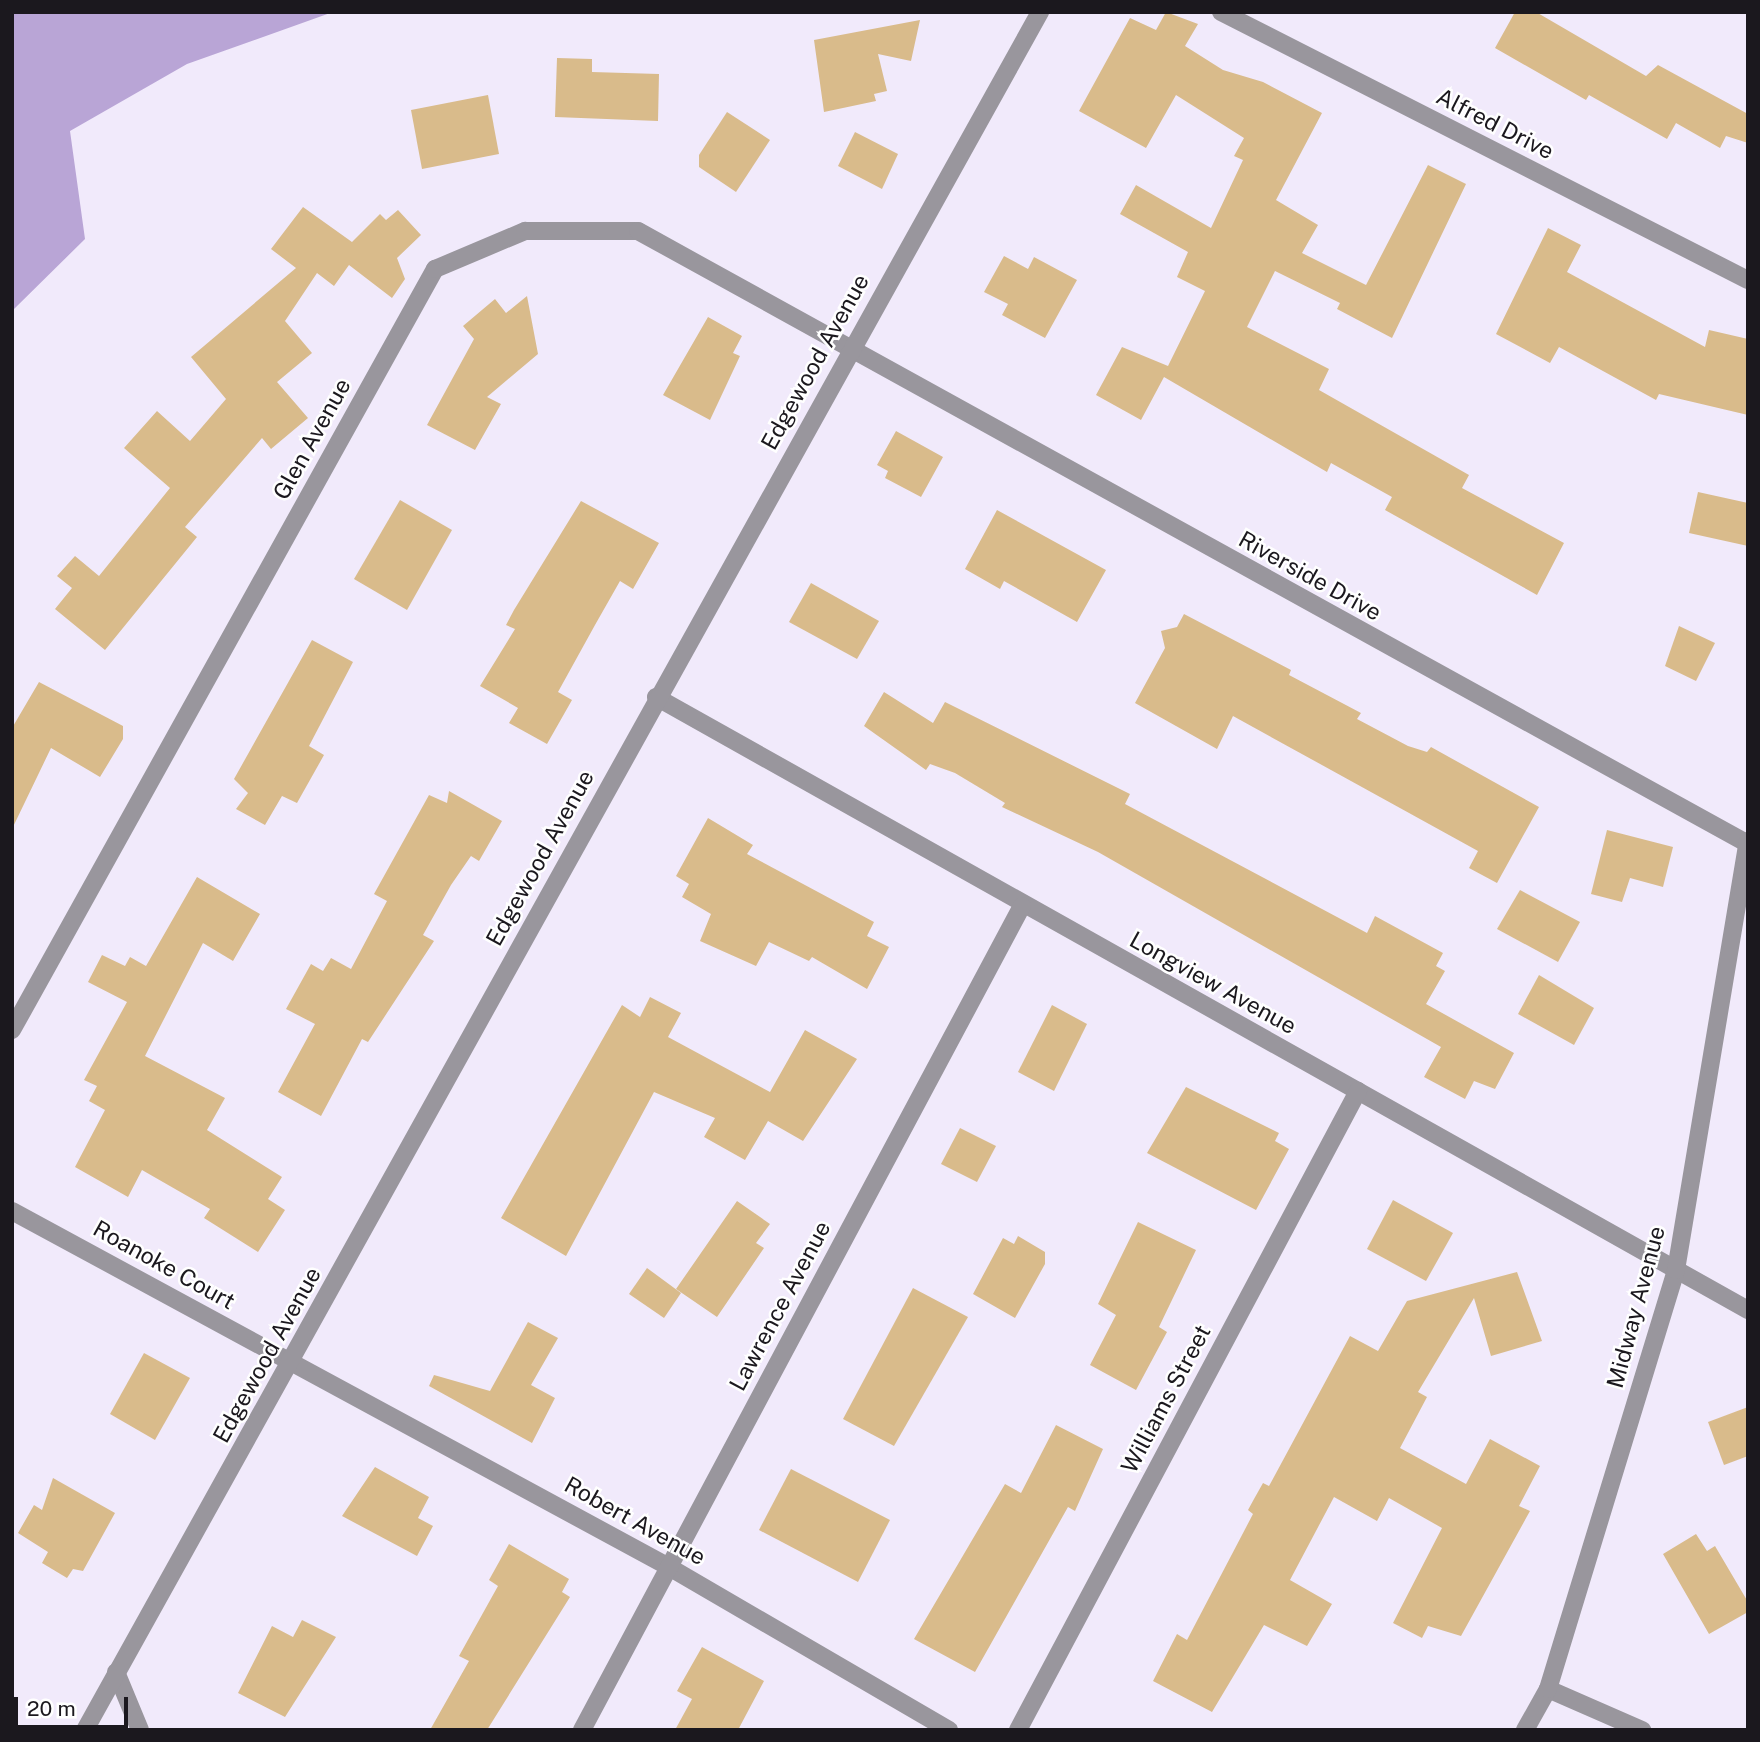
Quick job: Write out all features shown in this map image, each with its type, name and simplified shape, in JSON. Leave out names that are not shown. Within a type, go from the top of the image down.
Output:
[{"type":"street","name":"Edgewood Avenue","points":[[85,1730],[292,1363],[656,697],[1040,12]]},
{"type":"street","name":"Alfred Drive","points":[[1221,12],[1748,280]]},
{"type":"street","name":"Glen Avenue","points":[[12,1030],[435,269],[525,231],[638,231],[849,351]]},
{"type":"street","name":"Riverside Drive","points":[[849,351],[1747,843]]},
{"type":"street","name":"Longview Avenue","points":[[656,697],[1022,906],[1748,1310]]},
{"type":"street","name":"Midway Avenue","points":[[1525,1730],[1548,1689],[1676,1270],[1747,843]]},
{"type":"street","name":"Lawrence Avenue","points":[[582,1730],[1022,906]]},
{"type":"street","name":"Williams Street","points":[[1018,1730],[1358,1091]]},
{"type":"street","name":"Roanoke Court","points":[[12,1210],[292,1363]]},
{"type":"street","name":"Robert Avenue","points":[[292,1363],[669,1567],[949,1730]]},
{"type":"street","points":[[116,1672],[140,1730]]},
{"type":"street","points":[[1548,1689],[1642,1730]]},
{"type":"shaded area","points":[[12,12],[333,12],[187,64],[70,131],[85,239],[12,311]]},
{"type":"building","points":[[1166,12],[1198,24],[1185,46],[1223,70],[1263,82],[1322,113],[1276,200],[1318,225],[1302,253],[1366,285],[1428,165],[1466,184],[1392,338],[1337,309],[1340,303],[1275,271],[1247,327],[1329,369],[1319,390],[1469,475],[1462,488],[1564,543],[1537,595],[1385,510],[1392,497],[1331,463],[1327,472],[1164,377],[1141,420],[1096,395],[1122,347],[1168,366],[1205,291],[1177,277],[1188,252],[1120,214],[1136,185],[1211,228],[1243,160],[1234,156],[1244,138],[1176,95],[1146,148],[1079,111],[1130,18],[1156,30]]},
{"type":"building","points":[[1515,12],[1536,12],[1646,76],[1658,65],[1748,114],[1748,143],[1726,136],[1720,148],[1676,123],[1667,139],[1589,95],[1586,100],[1495,48]]},
{"type":"building","points":[[920,20],[911,61],[878,54],[887,91],[874,94],[876,101],[824,112],[814,40]]},
{"type":"building","points":[[557,58],[592,59],[592,72],[659,74],[658,121],[555,117]]},
{"type":"building","points":[[488,95],[499,154],[422,169],[411,110]]},
{"type":"building","points":[[727,112],[770,140],[736,192],[699,167],[699,155]]},
{"type":"building","points":[[855,132],[898,154],[882,189],[838,166]]},
{"type":"building","points":[[303,207],[352,242],[380,214],[386,220],[398,210],[421,235],[397,258],[405,279],[392,298],[349,265],[334,286],[317,273],[285,321],[312,353],[277,382],[308,418],[271,449],[262,438],[185,527],[197,537],[105,650],[55,609],[72,588],[57,576],[75,556],[99,576],[170,488],[124,448],[157,411],[190,441],[226,399],[191,357],[296,268],[271,249]]},
{"type":"building","points":[[1548,228],[1581,245],[1567,272],[1705,347],[1709,330],[1748,339],[1748,415],[1659,394],[1656,400],[1559,347],[1550,363],[1496,334]]},
{"type":"building","points":[[1004,256],[1028,269],[1034,257],[1077,280],[1045,338],[1002,315],[1008,304],[984,292]]},
{"type":"building","points":[[527,296],[538,354],[487,397],[501,404],[475,450],[427,425],[474,339],[463,326],[495,299],[506,313]]},
{"type":"building","points":[[708,317],[742,336],[733,353],[740,356],[710,420],[663,395]]},
{"type":"building","points":[[896,431],[943,457],[921,497],[885,478],[888,471],[877,465]]},
{"type":"building","points":[[1698,492],[1748,503],[1748,546],[1689,533]]},
{"type":"building","points":[[400,500],[452,530],[407,610],[354,579]]},
{"type":"building","points":[[581,501],[659,543],[633,589],[620,581],[595,625],[558,692],[572,700],[547,744],[509,723],[518,708],[480,686],[515,629],[506,625],[514,610]]},
{"type":"building","points":[[997,510],[1106,570],[1077,622],[1004,581],[1000,589],[965,569]]},
{"type":"building","points":[[811,583],[879,621],[857,659],[789,622]]},
{"type":"building","points":[[1184,614],[1291,670],[1289,675],[1361,713],[1357,719],[1408,746],[1427,752],[1431,747],[1539,807],[1497,883],[1469,868],[1478,851],[1233,716],[1217,749],[1135,703],[1165,648],[1161,631],[1177,627]]},
{"type":"building","points":[[1679,626],[1715,643],[1696,681],[1665,666]]},
{"type":"building","points":[[312,640],[353,662],[309,746],[324,755],[297,803],[282,796],[265,825],[236,809],[248,793],[234,779]]},
{"type":"building","points":[[39,682],[123,726],[123,739],[100,777],[51,748],[12,829],[12,728]]},
{"type":"building","points":[[884,692],[933,723],[945,702],[1130,794],[1125,804],[1367,933],[1375,916],[1443,953],[1436,966],[1445,971],[1426,1004],[1514,1053],[1495,1089],[1474,1081],[1465,1099],[1424,1077],[1441,1047],[1098,852],[1002,807],[1005,803],[955,773],[930,764],[926,770],[864,726]]},
{"type":"building","points":[[449,791],[502,821],[479,861],[471,856],[451,885],[423,935],[434,941],[368,1042],[362,1039],[321,1116],[278,1092],[315,1024],[286,1009],[311,964],[323,971],[331,958],[351,969],[387,901],[374,894],[429,795],[447,803]]},
{"type":"building","points":[[708,818],[753,845],[747,854],[874,922],[867,936],[889,947],[867,989],[812,957],[809,961],[769,942],[756,966],[700,941],[711,914],[682,897],[689,884],[676,876]]},
{"type":"building","points":[[1607,830],[1673,847],[1663,887],[1630,878],[1622,902],[1591,894]]},
{"type":"building","points":[[197,877],[260,914],[233,961],[203,943],[145,1056],[225,1098],[207,1130],[282,1177],[268,1199],[285,1210],[258,1252],[204,1218],[210,1209],[142,1170],[128,1197],[75,1167],[105,1110],[89,1101],[97,1086],[84,1080],[127,1002],[88,982],[102,955],[125,966],[130,957],[146,966]]},
{"type":"building","points":[[1520,890],[1580,922],[1558,962],[1497,929]]},
{"type":"building","points":[[1539,975],[1594,1008],[1574,1045],[1518,1014]]},
{"type":"building","points":[[650,997],[681,1013],[668,1037],[770,1092],[805,1030],[857,1059],[803,1141],[768,1121],[745,1160],[704,1137],[715,1118],[654,1092],[566,1256],[501,1218],[622,1005],[640,1017]]},
{"type":"building","points":[[1052,1005],[1087,1024],[1054,1091],[1018,1072]]},
{"type":"building","points":[[1186,1087],[1279,1133],[1275,1141],[1289,1149],[1256,1210],[1147,1153]]},
{"type":"building","points":[[960,1128],[996,1146],[977,1182],[941,1164]]},
{"type":"building","points":[[1393,1200],[1453,1233],[1426,1281],[1367,1249]]},
{"type":"building","points":[[737,1201],[770,1224],[756,1243],[764,1248],[717,1317],[676,1289]]},
{"type":"building","points":[[1138,1222],[1196,1250],[1159,1327],[1167,1332],[1136,1390],[1090,1365],[1116,1315],[1098,1304]]},
{"type":"building","points":[[1018,1236],[1045,1252],[1045,1264],[1015,1318],[973,1294],[1003,1238],[1014,1244]]},
{"type":"building","points":[[647,1268],[681,1293],[664,1318],[629,1294]]},
{"type":"building","points":[[1517,1272],[1542,1341],[1491,1356],[1474,1298],[1418,1392],[1427,1397],[1400,1448],[1466,1484],[1490,1439],[1540,1466],[1519,1506],[1530,1511],[1461,1636],[1428,1626],[1422,1638],[1393,1623],[1442,1528],[1389,1498],[1377,1521],[1334,1497],[1290,1580],[1332,1604],[1307,1646],[1264,1625],[1212,1712],[1153,1681],[1177,1634],[1187,1640],[1253,1514],[1248,1510],[1263,1483],[1269,1486],[1350,1336],[1378,1351],[1407,1301]]},
{"type":"building","points":[[913,1288],[968,1317],[894,1446],[843,1419]]},
{"type":"building","points":[[528,1322],[558,1338],[531,1385],[555,1398],[532,1443],[429,1386],[434,1375],[490,1391]]},
{"type":"building","points":[[144,1353],[190,1378],[155,1440],[110,1414]]},
{"type":"building","points":[[1748,1407],[1748,1456],[1724,1465],[1708,1422]]},
{"type":"building","points":[[1056,1425],[1103,1449],[1075,1511],[1068,1507],[975,1672],[914,1639],[1005,1484],[1021,1493]]},
{"type":"building","points":[[375,1467],[429,1497],[418,1518],[433,1526],[417,1556],[342,1516]]},
{"type":"building","points":[[791,1469],[890,1520],[858,1582],[759,1530]]},
{"type":"building","points":[[53,1478],[115,1513],[83,1571],[73,1569],[67,1578],[42,1563],[48,1552],[18,1533],[34,1505],[42,1510]]},
{"type":"building","points":[[1696,1534],[1707,1551],[1715,1546],[1748,1602],[1748,1612],[1709,1634],[1663,1554]]},
{"type":"building","points":[[509,1544],[569,1579],[562,1592],[570,1597],[487,1730],[430,1730],[469,1661],[459,1656],[498,1586],[489,1580]]},
{"type":"building","points":[[302,1620],[336,1637],[285,1717],[238,1693],[272,1626],[293,1637]]},
{"type":"building","points":[[702,1647],[764,1681],[738,1730],[675,1730],[692,1699],[677,1691]]}]
